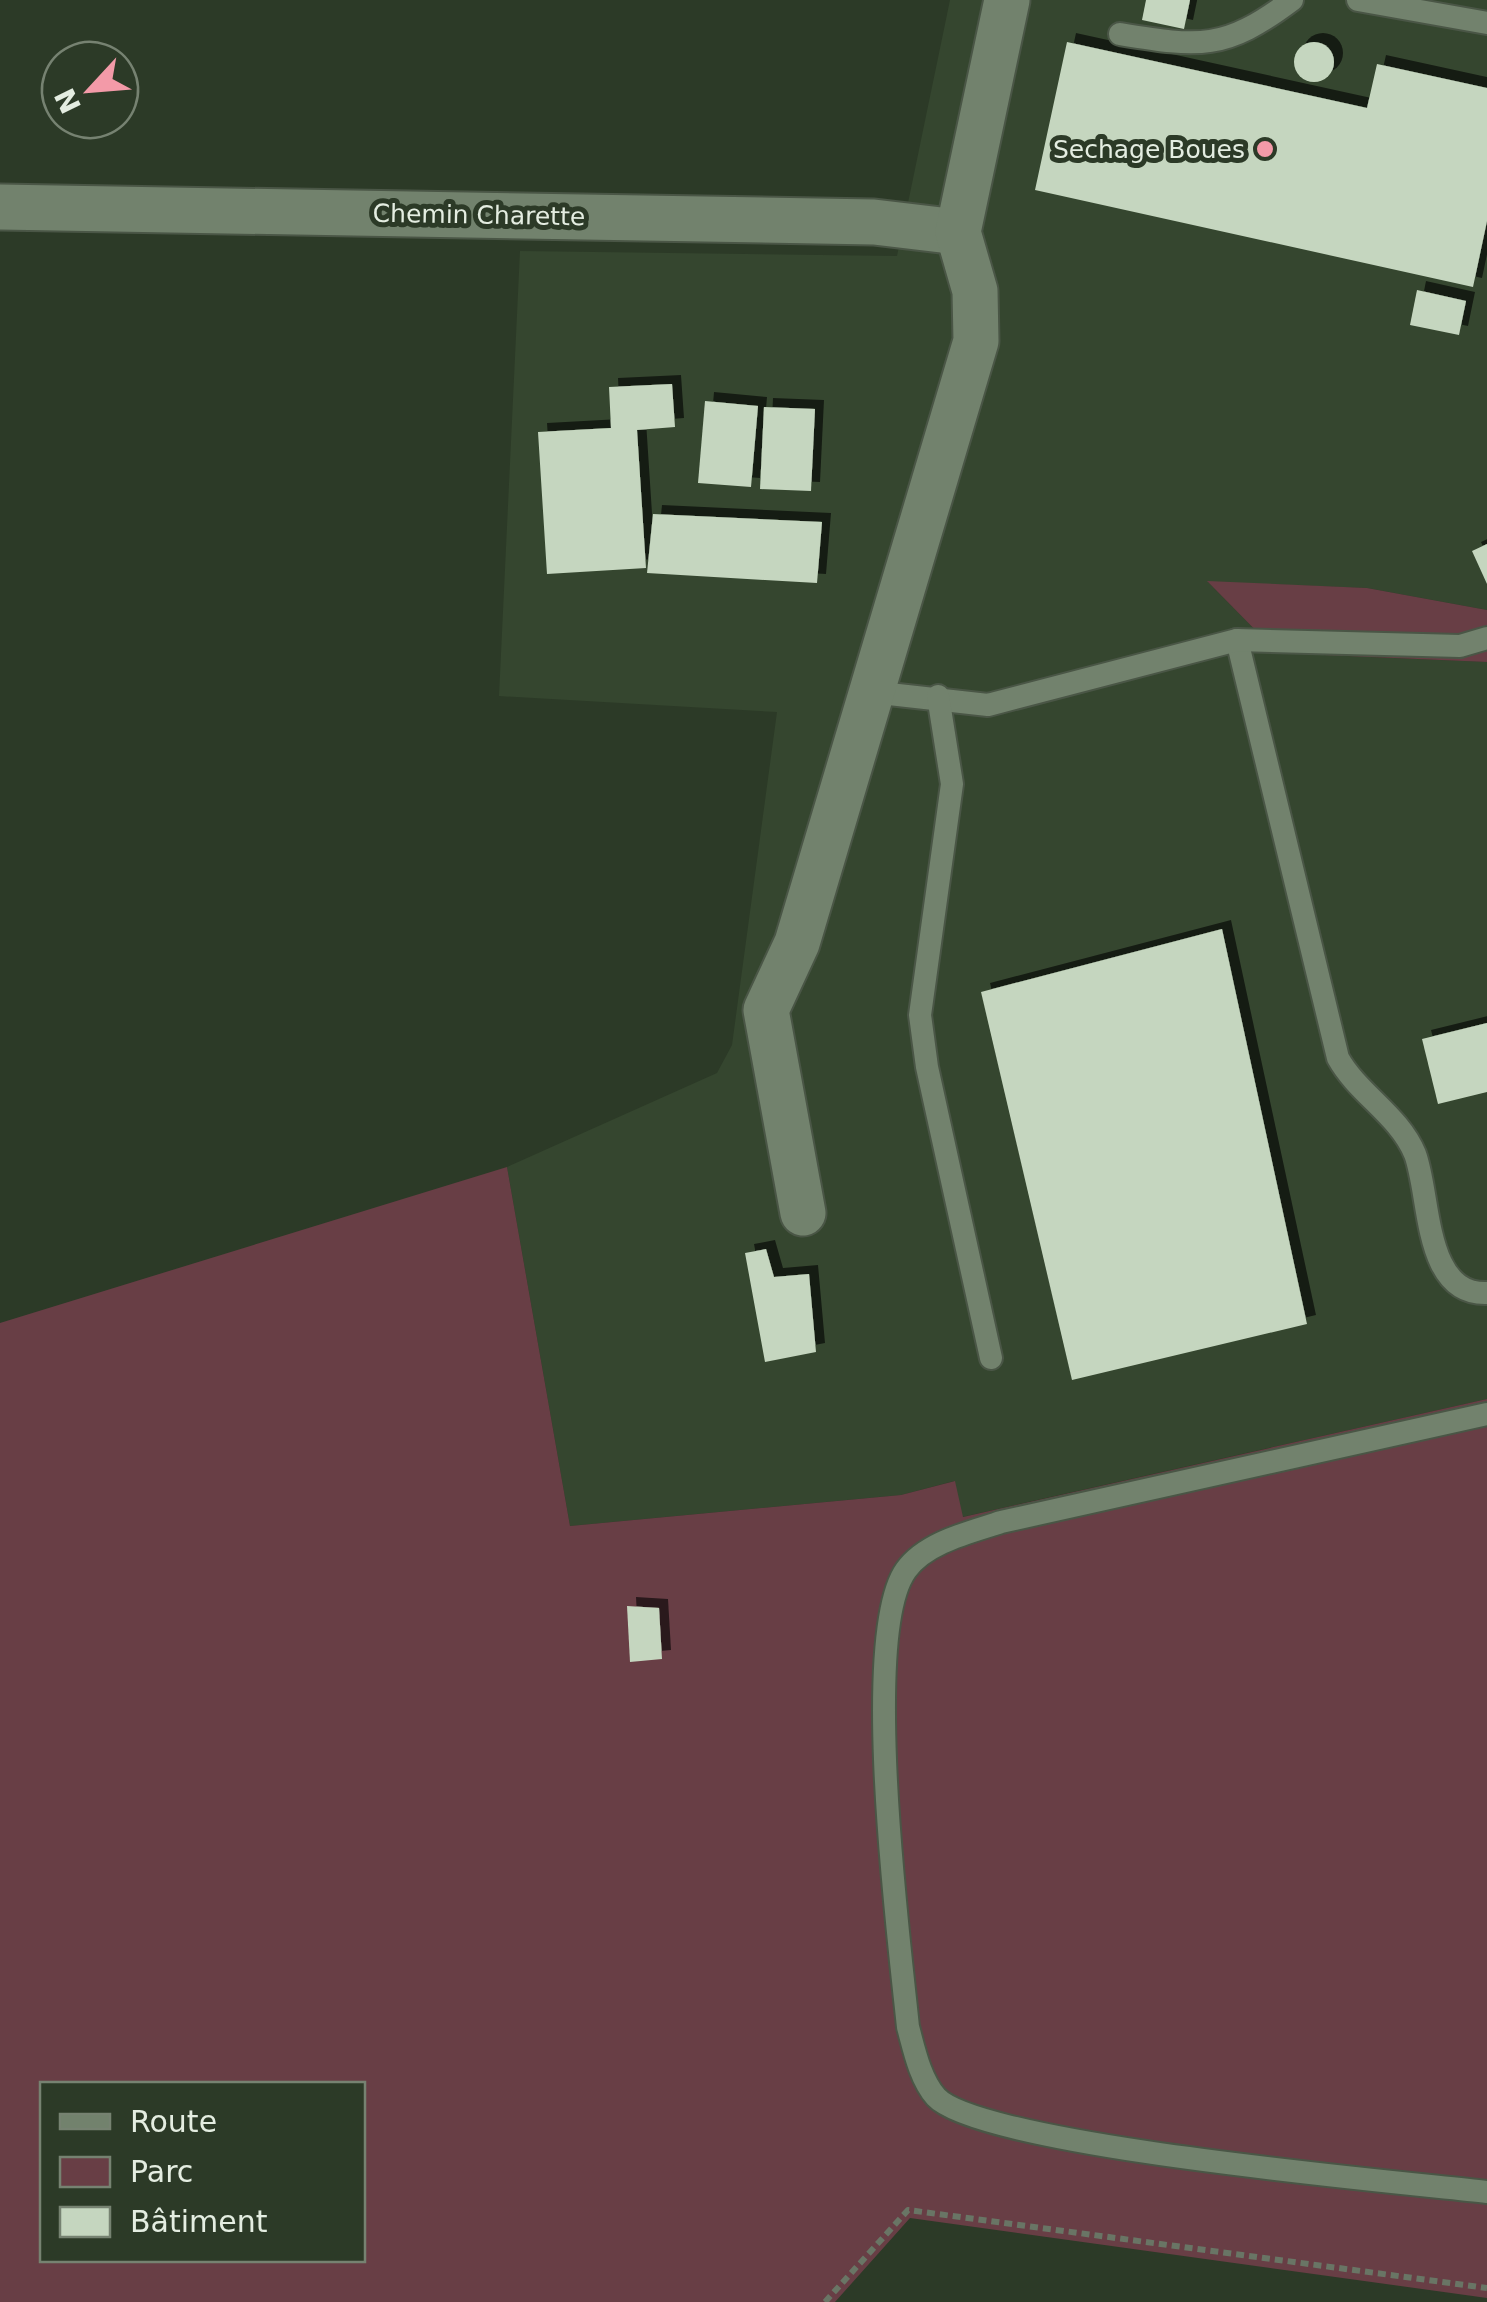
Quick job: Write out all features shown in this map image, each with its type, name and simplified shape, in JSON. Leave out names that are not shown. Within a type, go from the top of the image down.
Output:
[{"type":"street","points":[[803,1213],[766,1010],[797,942],[976,342],[974,290],[958,232],[1007,0]]},
{"type":"street","name":"Chemin Charette","points":[[0,206],[874,222],[958,232]]},
{"type":"lane","points":[[1120,34],[1191,46],[1219,41],[1292,0]]},
{"type":"lane","points":[[1358,0],[1487,24]]},
{"type":"lane","points":[[871,692],[938,696],[988,705],[1237,640],[1460,646],[1487,638]]},
{"type":"lane","points":[[1237,640],[1338,1058],[1355,1086],[1398,1127],[1413,1150],[1444,1271],[1460,1287],[1487,1293]]},
{"type":"lane","points":[[938,696],[952,784],[920,1015],[926,1067],[992,1358]]},
{"type":"lane","points":[[1487,1414],[1001,1522],[941,1543],[906,1570],[887,1626],[883,1726],[908,2027],[919,2065],[937,2097],[993,2124],[1204,2160],[1487,2192]]},
{"type":"path","points":[[825,2302],[908,2210],[1487,2288]]},
{"type":"shaded area","points":[[950,0],[1487,0],[1487,610],[1367,588],[1208,582],[1278,653],[1487,662],[1487,1399],[962,1517],[954,1481],[901,1495],[570,1526],[507,1167],[717,1073],[732,1045],[777,712],[499,696],[520,251],[897,256]]},
{"type":"green space","points":[[1207,581],[1367,588],[1487,610],[1487,662],[1278,653]]},
{"type":"green space","points":[[507,1167],[570,1526],[901,1495],[955,1481],[963,1517],[1487,1399],[1487,2298],[910,2218],[835,2302],[0,2302],[0,1323]]},
{"type":"building","points":[[1146,0],[1190,0],[1184,29],[1142,20]]},
{"type":"building","name":"Sechage Boues","points":[[1067,42],[1367,108],[1377,64],[1487,88],[1487,221],[1473,287],[1035,190]]},
{"type":"building","points":[[1314,42],[1328,48],[1334,62],[1328,76],[1314,82],[1300,76],[1294,62],[1300,48]]},
{"type":"building","points":[[1417,290],[1466,301],[1459,335],[1410,325]]},
{"type":"building","points":[[672,384],[675,427],[637,430],[646,568],[547,574],[538,432],[611,428],[609,387]]},
{"type":"building","points":[[705,401],[758,406],[751,487],[698,483]]},
{"type":"building","points":[[764,407],[815,409],[811,491],[760,489]]},
{"type":"building","points":[[653,514],[822,522],[817,583],[647,573]]},
{"type":"building","points":[[1487,544],[1487,584],[1472,551]]},
{"type":"building","points":[[1222,929],[1307,1324],[1072,1380],[981,992]]},
{"type":"building","points":[[1487,1023],[1487,1092],[1438,1104],[1422,1039]]},
{"type":"building","points":[[766,1249],[774,1277],[809,1274],[816,1352],[765,1362],[745,1253]]},
{"type":"building","points":[[627,1606],[659,1608],[662,1659],[630,1662]]},
{"type":"place","name":"Sechage Boues","points":[[1265,149]]}]
